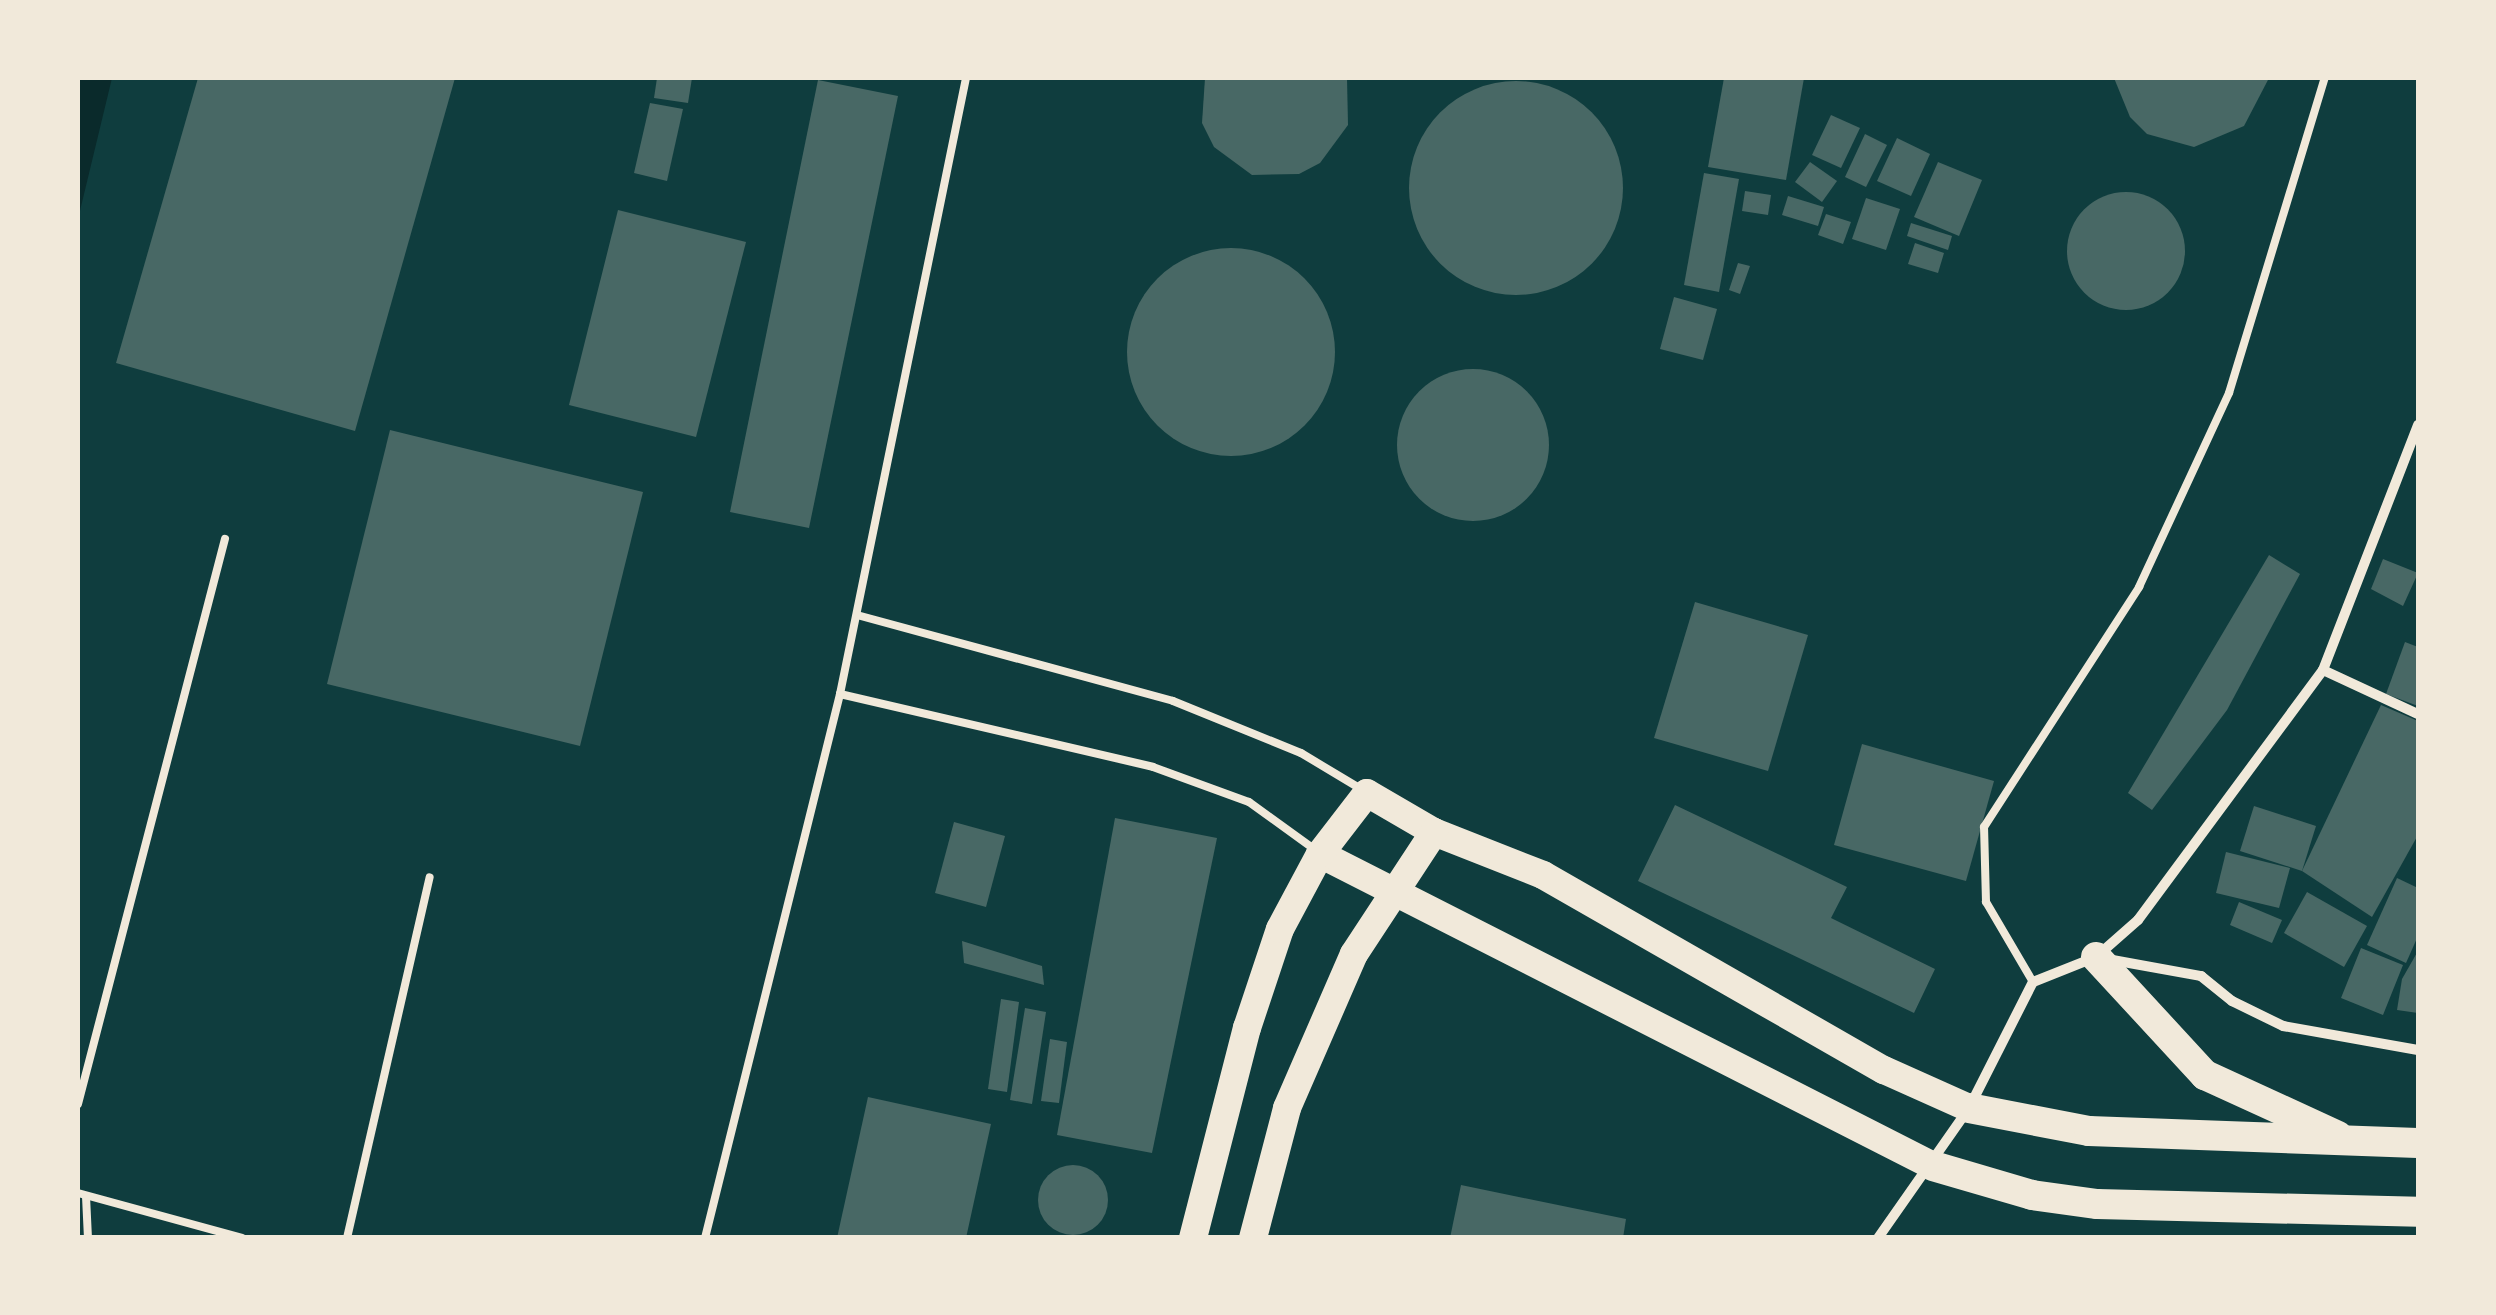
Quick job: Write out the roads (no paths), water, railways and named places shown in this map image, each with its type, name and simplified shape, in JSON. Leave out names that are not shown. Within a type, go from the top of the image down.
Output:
[{"type":"highway","points":[[1194,1238],[1247,1028],[1280,930],[1320,854],[1367,793],[1434,832],[1542,875],[1884,1070],[1968,1108],[2089,1130],[2418,1142]]},
{"type":"highway","points":[[1253,1238],[1287,1108],[1354,954],[1434,832]]},
{"type":"highway","points":[[1320,854],[1390,894],[1933,1166],[2032,1195],[2097,1204],[2418,1212]]},
{"type":"highway","points":[[2096,957],[2205,1074],[2350,1141]]},
{"type":"street","points":[[1878,1238],[1933,1166],[1968,1108],[2033,982],[2096,957],[2138,920],[2323,670],[2418,425]]},
{"type":"street","points":[[2323,670],[2418,714]]},
{"type":"street","points":[[2096,957],[2201,976],[2232,1001],[2282,1026],[2418,1050]]},
{"type":"lane","points":[[706,1238],[840,694],[966,78]]},
{"type":"lane","points":[[2033,982],[1986,902],[1984,827],[2139,587],[2221,411],[2325,78]]},
{"type":"lane","points":[[78,1104],[225,539]]},
{"type":"lane","points":[[857,615],[1173,702],[1300,753],[1367,793]]},
{"type":"lane","points":[[840,694],[1153,767],[1249,802],[1320,854]]},
{"type":"lane","points":[[347,1238],[430,877]]},
{"type":"lane","points":[[88,1238],[82,1194],[242,1238]]},
{"type":"water","points":[[78,78],[112,78],[78,219]]}]
